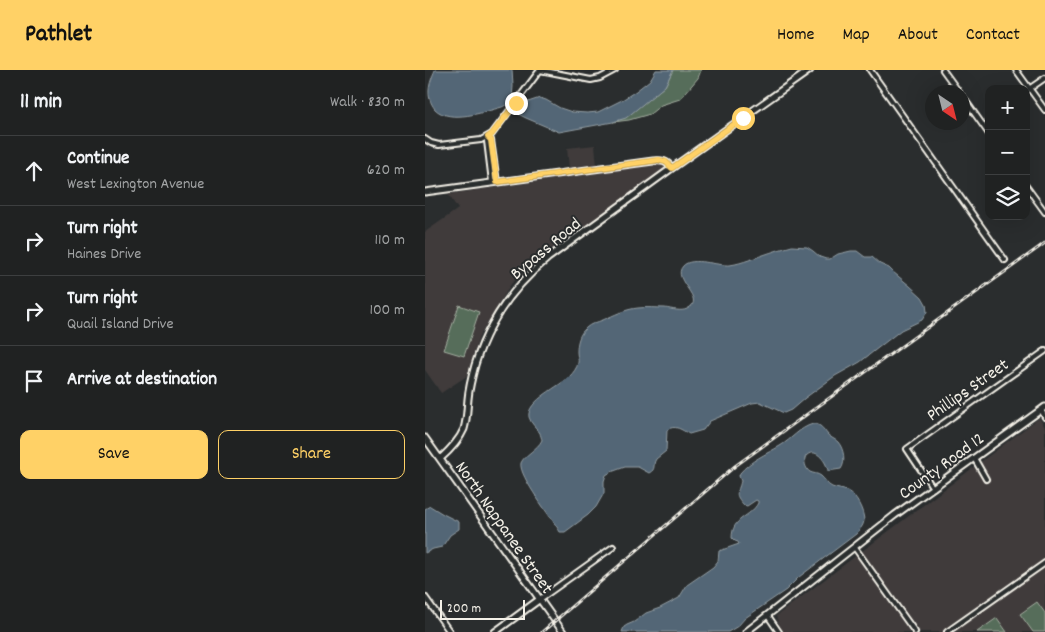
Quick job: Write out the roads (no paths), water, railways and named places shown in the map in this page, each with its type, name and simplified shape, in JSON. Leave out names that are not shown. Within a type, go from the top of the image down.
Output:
[{"type":"main road","name":"Bypass Road","points":[[439,458],[455,444],[463,430],[467,416],[469,389],[478,356],[487,333],[515,291],[533,272],[548,258],[810,70]]},
{"type":"main road","points":[[425,192],[659,160],[666,162],[672,168]]},
{"type":"main road","name":"County Road 12","points":[[747,632],[895,515],[1043,409]]},
{"type":"main road","name":"North Nappanee Street","points":[[425,438],[563,632]]},
{"type":"main road","points":[[495,632],[540,599]]},
{"type":"street","points":[[425,138],[431,143],[439,145],[481,140],[488,137],[540,70],[591,80],[600,78],[615,70]]},
{"type":"street","points":[[870,70],[1005,260]]},
{"type":"street","points":[[943,70],[954,85]]},
{"type":"street","points":[[1016,70],[1026,85]]},
{"type":"street","points":[[1030,88],[1045,78]]},
{"type":"street","points":[[1030,90],[1045,110]]},
{"type":"street","points":[[970,107],[986,130]]},
{"type":"street","points":[[488,137],[491,140],[495,182]]},
{"type":"street","points":[[1030,191],[1045,212]]},
{"type":"street","name":"Phillips Street","points":[[933,488],[907,449],[1045,351]]},
{"type":"street","points":[[1043,409],[1045,417]]},
{"type":"street","points":[[974,458],[986,479]]},
{"type":"street","points":[[540,599],[613,546]]},
{"type":"street","points":[[855,548],[915,632]]},
{"type":"street","points":[[947,632],[1045,563]]},
{"type":"street","points":[[425,597],[450,632]]},
{"type":"street","points":[[768,616],[779,632]]},
{"type":"water","points":[[435,70],[512,70],[512,103],[518,107],[540,98],[572,112],[587,113],[598,112],[622,100],[650,80],[656,70],[673,70],[665,86],[626,118],[559,132],[518,114],[509,105],[467,116],[449,116],[441,113],[435,109],[429,95]]},
{"type":"water","points":[[792,246],[807,247],[820,257],[826,259],[851,251],[857,251],[865,257],[872,257],[880,264],[889,268],[922,297],[926,304],[927,312],[922,320],[901,330],[860,362],[835,376],[791,410],[784,413],[760,402],[752,403],[710,421],[703,430],[689,434],[681,429],[670,428],[667,430],[666,451],[656,459],[654,468],[649,473],[638,467],[625,467],[606,475],[604,493],[596,507],[565,532],[560,532],[530,487],[521,463],[542,440],[540,433],[529,417],[530,411],[538,400],[566,380],[577,367],[578,342],[584,330],[594,323],[620,312],[634,309],[687,309],[692,305],[693,300],[681,277],[680,271],[687,263],[733,265]]},
{"type":"water","points":[[813,424],[820,426],[838,442],[844,459],[841,469],[828,471],[821,457],[818,454],[811,453],[806,457],[806,467],[810,472],[821,476],[830,486],[850,493],[859,504],[864,521],[856,534],[799,577],[786,590],[728,632],[622,632],[624,627],[646,613],[679,598],[687,585],[713,567],[718,561],[719,551],[739,544],[732,538],[735,526],[758,503],[756,500],[747,506],[738,498],[737,493],[741,481],[740,473],[753,461]]},
{"type":"water","points":[[430,506],[459,522],[459,529],[450,535],[442,547],[425,553],[425,509]]},
{"type":"railway","points":[[542,632],[735,466],[1045,243]]}]
